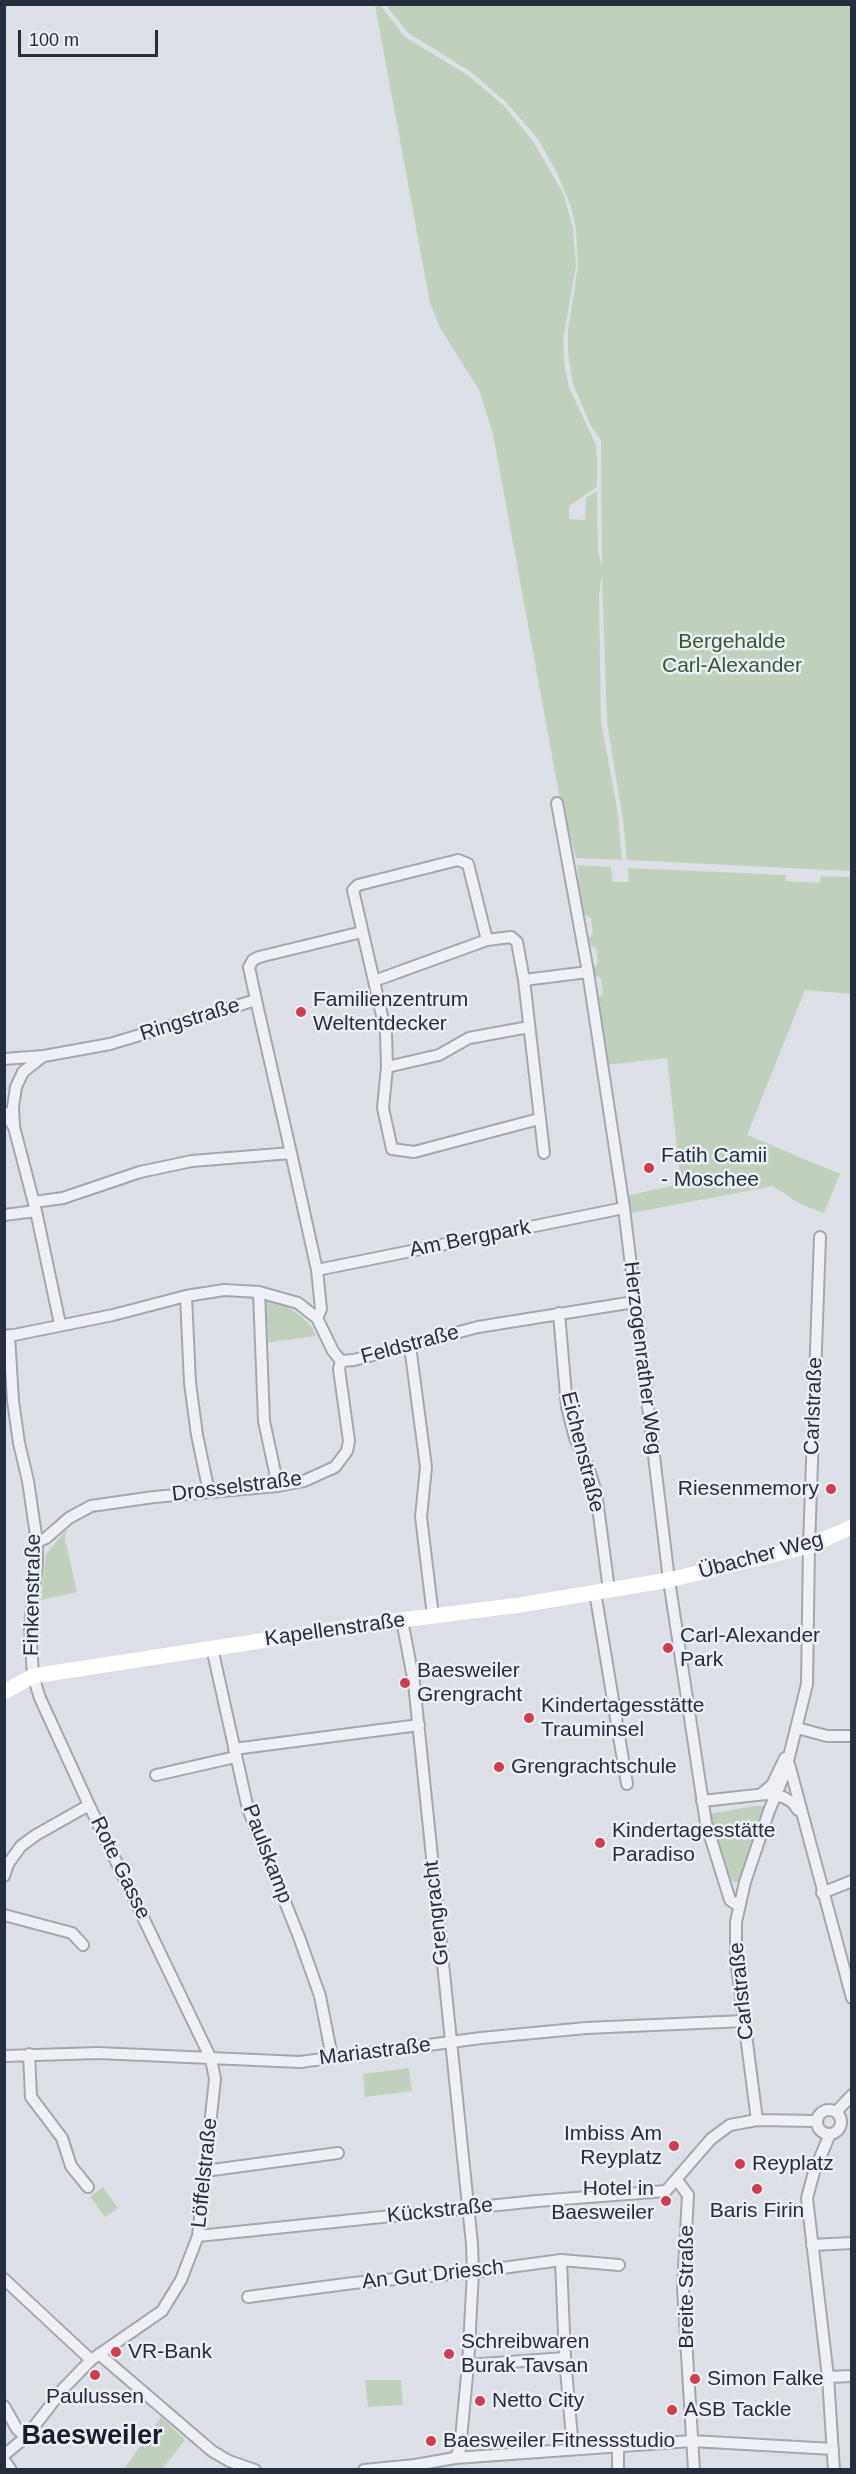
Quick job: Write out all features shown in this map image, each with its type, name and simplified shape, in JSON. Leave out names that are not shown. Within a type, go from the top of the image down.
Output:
[{"type":"street","name":"Herzogenrather Weg","points":[[557,804],[588,972],[624,1208],[669,1580],[702,1801],[706,1823],[730,1900],[739,1906]]},
{"type":"street","points":[[487,940],[468,864],[458,860],[358,885],[353,890],[386,1033],[387,1067],[383,1108],[392,1149],[414,1152],[539,1119]]},
{"type":"street","points":[[256,1000],[249,967],[253,960],[362,932]]},
{"type":"street","points":[[374,981],[487,940],[511,937],[517,942],[524,980],[544,1153]]},
{"type":"street","points":[[524,980],[588,972]]},
{"type":"street","name":"Ringstraße","points":[[4,1059],[44,1056],[110,1044],[256,1000],[317,1270],[321,1309],[316,1318]]},
{"type":"street","points":[[387,1067],[438,1055],[469,1038],[529,1027]]},
{"type":"street","points":[[44,1056],[23,1071],[16,1087],[13,1107],[14,1127],[35,1207],[60,1324]]},
{"type":"street","points":[[4,1112],[14,1127]]},
{"type":"street","points":[[4,1215],[140,1172],[192,1161],[291,1153]]},
{"type":"street","name":"Am Bergpark","points":[[317,1270],[624,1208]]},
{"type":"street","name":"Carlstraße","points":[[761,1794],[772,1785],[797,1728],[803,1708],[809,1666],[809,1546],[820,1237]]},
{"type":"street","name":"Feldstraße","points":[[7,1336],[113,1315],[186,1296],[224,1290],[259,1292],[298,1303],[316,1318],[333,1351],[341,1361],[354,1360],[478,1327],[634,1302]]},
{"type":"street","points":[[259,1292],[264,1420],[278,1486]]},
{"type":"street","points":[[186,1296],[190,1383],[197,1435],[209,1492]]},
{"type":"street","name":"Eichenstraße","points":[[559,1313],[567,1407],[575,1438],[596,1492],[602,1591],[627,1784]]},
{"type":"street","name":"Finkenstraße","points":[[7,1336],[19,1443],[28,1481],[37,1542],[37,1565],[30,1626],[33,1676]]},
{"type":"street","points":[[410,1346],[426,1467],[421,1517],[433,1616]]},
{"type":"street","name":"Drosselstraße","points":[[37,1542],[46,1538],[69,1518],[91,1506],[119,1501],[278,1486],[304,1481],[335,1467],[347,1451],[349,1441],[339,1369],[341,1361]]},
{"type":"street","name":"Übacher Weg","points":[[669,1580],[809,1546],[852,1527]]},
{"type":"street","name":"Kapellenstraße","points":[[4,1692],[33,1676],[669,1580]]},
{"type":"street","name":"Grengracht","points":[[402,1620],[419,1725],[450,2043],[469,2207],[473,2272],[468,2365],[460,2449],[455,2458]]},
{"type":"street","name":"Paulskamp","points":[[212,1648],[248,1809],[320,1996],[332,2056]]},
{"type":"street","name":"Rote Gasse","points":[[33,1676],[40,1698],[89,1805],[211,2058]]},
{"type":"street","points":[[156,1775],[234,1753],[419,1725]]},
{"type":"street","points":[[797,1728],[828,1736],[852,1736]]},
{"type":"street","points":[[788,1752],[790,1772],[852,1998]]},
{"type":"street","name":"Carlstraße","points":[[757,2120],[736,1958],[739,1906],[745,1882],[785,1773],[788,1752]]},
{"type":"street","points":[[702,1801],[761,1794],[783,1797],[792,1802],[802,1818]]},
{"type":"street","points":[[4,1876],[8,1864],[21,1846],[89,1805]]},
{"type":"street","points":[[822,1893],[852,1881]]},
{"type":"street","points":[[4,1915],[72,1933],[83,1945]]},
{"type":"street","name":"Mariastraße","points":[[4,2056],[98,2053],[300,2062],[481,2038],[586,2028],[744,2021]]},
{"type":"street","points":[[29,2054],[31,2097],[62,2138],[71,2166],[88,2187]]},
{"type":"street","name":"Löffelstraße","points":[[4,2455],[26,2437],[63,2389],[95,2357],[162,2311],[181,2280],[198,2236],[215,2079],[211,2058]]},
{"type":"street","points":[[834,2469],[828,2377],[807,2198],[814,2172],[830,2134],[838,2130],[852,2095]]},
{"type":"street","points":[[830,2134],[820,2130],[817,2121],[822,2112],[826,2110],[843,2118]]},
{"type":"street","points":[[677,2180],[718,2133],[730,2125],[757,2120],[817,2121]]},
{"type":"street","points":[[205,2170],[338,2153]]},
{"type":"street","name":"Kückstraße","points":[[198,2236],[469,2207],[666,2191],[677,2180]]},
{"type":"street","name":"Breite Straße","points":[[677,2180],[688,2195],[683,2288],[694,2469]]},
{"type":"street","points":[[812,2245],[852,2243]]},
{"type":"street","points":[[561,2260],[565,2358],[573,2449]]},
{"type":"street","name":"An Gut Driesch","points":[[248,2297],[561,2260],[619,2265]]},
{"type":"street","points":[[4,2279],[95,2357],[212,2451],[229,2461],[255,2469]]},
{"type":"street","points":[[468,2365],[565,2358]]},
{"type":"street","points":[[828,2377],[852,2376]]},
{"type":"street","points":[[4,2406],[17,2429],[26,2437]]},
{"type":"street","points":[[366,2469],[415,2465],[455,2458],[692,2441],[833,2449]]},
{"type":"street","points":[[618,2446],[618,2469]]},
{"type":"street","points":[[4,2460],[11,2469]]},
{"type":"green space","name":"Bergehalde Carl-Alexander","points":[[375,5],[380,5],[405,37],[469,76],[504,106],[533,141],[564,195],[573,229],[576,266],[563,340],[565,368],[569,387],[596,445],[597,457],[597,487],[569,506],[569,519],[585,520],[586,498],[597,491],[598,552],[602,566],[601,440],[591,426],[573,384],[568,353],[568,330],[578,266],[576,229],[571,207],[557,173],[538,139],[506,102],[471,72],[407,32],[386,5],[851,5],[851,871],[627,860],[623,820],[607,723],[602,575],[599,595],[601,721],[618,814],[622,860],[576,858],[559,794],[493,434],[479,390],[440,328],[430,303]]},
{"type":"green space","points":[[577,865],[611,867],[613,882],[629,882],[628,868],[786,875],[785,881],[820,883],[821,876],[851,877],[851,994],[805,990],[747,1135],[840,1174],[824,1213],[800,1204],[773,1186],[627,1214],[625,1196],[681,1184],[667,1058],[606,1065],[597,1000],[603,993],[601,978],[593,975],[592,970],[598,963],[596,948],[588,945],[587,940],[593,933],[591,918],[583,914],[575,880],[579,879]]},
{"type":"green space","points":[[264,1300],[286,1306],[301,1316],[312,1327],[316,1336],[264,1343]]},
{"type":"green space","points":[[67,1529],[65,1539],[77,1592],[41,1600],[46,1554]]},
{"type":"green space","points":[[765,1806],[740,1882],[735,1882],[730,1880],[727,1874],[710,1814]]},
{"type":"green space","points":[[409,2068],[412,2091],[365,2097],[363,2074]]},
{"type":"green space","points":[[103,2187],[118,2208],[105,2217],[90,2197]]},
{"type":"green space","points":[[365,2380],[401,2380],[403,2405],[368,2407]]},
{"type":"green space","points":[[161,2417],[185,2440],[162,2469],[124,2469]]},
{"type":"place","name":"Familienzentrum Weltentdecker","points":[[301,1012]]},
{"type":"place","name":"Fatih Camii - Moschee","points":[[649,1168]]},
{"type":"place","name":"Riesenmemory","points":[[831,1489]]},
{"type":"place","name":"Carl-Alexander Park","points":[[668,1648]]},
{"type":"place","name":"Baesweiler Grengracht","points":[[405,1683]]},
{"type":"place","name":"Kindertagesstätte Trauminsel","points":[[529,1718]]},
{"type":"place","name":"Grengrachtschule","points":[[499,1767]]},
{"type":"place","name":"Kindertagesstätte Paradiso","points":[[600,1843]]},
{"type":"place","name":"Imbiss Am Reyplatz","points":[[674,2146]]},
{"type":"place","name":"Reyplatz","points":[[740,2164]]},
{"type":"place","name":"Baris Firin","points":[[757,2189]]},
{"type":"place","name":"Hotel in Baesweiler","points":[[666,2201]]},
{"type":"place","name":"VR-Bank","points":[[116,2352]]},
{"type":"place","name":"Schreibwaren Burak Tavsan","points":[[449,2354]]},
{"type":"place","name":"Paulussen","points":[[95,2375]]},
{"type":"place","name":"Simon Falke","points":[[695,2379]]},
{"type":"place","name":"Netto City","points":[[480,2401]]},
{"type":"place","name":"ASB Tackle","points":[[672,2410]]},
{"type":"place","name":"Baesweiler Fitnessstudio","points":[[431,2441]]},
{"type":"district","name":"Baesweiler","points":[[92,2437]]}]
